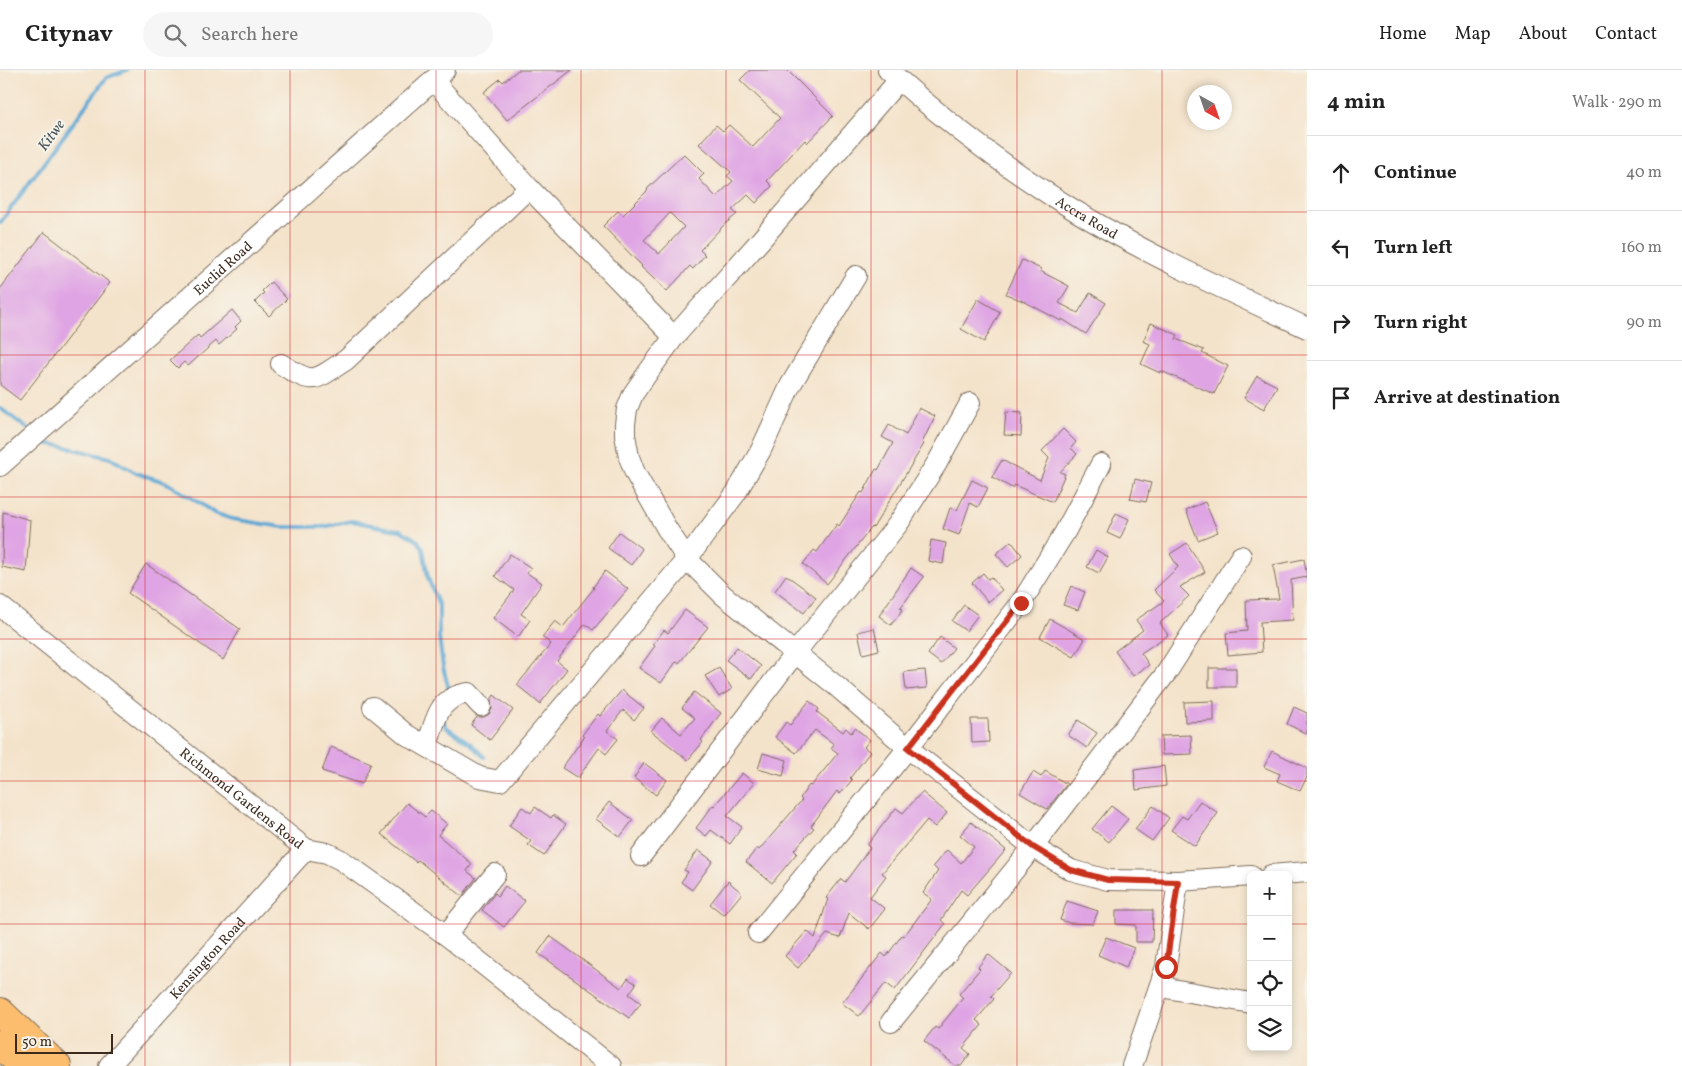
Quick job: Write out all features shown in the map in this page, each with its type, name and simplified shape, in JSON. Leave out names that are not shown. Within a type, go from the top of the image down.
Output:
[{"type":"highway","points":[[0,1012],[57,1066]]},
{"type":"highway","points":[[0,1044],[23,1066]]},
{"type":"street","points":[[439,75],[529,188],[674,337]]},
{"type":"street","name":"Euclid Road","points":[[0,466],[439,75]]},
{"type":"street","name":"Accra Road","points":[[893,75],[961,131],[1014,171],[1078,213],[1170,263],[1307,328]]},
{"type":"street","points":[[893,75],[759,242],[674,337],[634,394],[627,409],[625,435],[629,458],[641,486],[687,559],[723,595],[796,653],[908,748],[1033,847],[1071,870],[1108,880],[1178,882],[1247,876]]},
{"type":"street","points":[[281,364],[302,377],[309,379],[321,376],[346,360],[529,188]]},
{"type":"street","points":[[373,707],[407,735],[479,776],[500,781],[687,559],[736,493],[761,450],[790,386],[856,276]]},
{"type":"street","points":[[641,856],[796,653],[898,524],[937,463],[970,403]]},
{"type":"street","points":[[758,934],[908,748],[1021,603],[1065,532],[1101,464]]},
{"type":"street","points":[[891,1022],[1033,847],[1167,672],[1241,556]]},
{"type":"street","name":"Richmond Gardens Road","points":[[0,606],[306,849],[327,853],[341,860],[446,935],[611,1066]]},
{"type":"street","points":[[427,746],[444,704],[458,694],[469,693],[481,706]]},
{"type":"street","name":"Kensington Road","points":[[109,1066],[306,849]]},
{"type":"street","points":[[1292,873],[1307,872]]},
{"type":"street","points":[[446,935],[495,874]]},
{"type":"street","points":[[1132,1066],[1166,967],[1178,882]]},
{"type":"street","points":[[1161,986],[1247,1002]]},
{"type":"building","points":[[518,70],[572,70],[507,120],[484,92],[500,79],[503,82]]},
{"type":"building","points":[[750,70],[787,70],[833,116],[807,143],[805,140],[767,181],[772,186],[756,203],[748,195],[732,210],[737,214],[700,250],[705,255],[693,269],[690,266],[667,291],[641,267],[603,226],[618,211],[623,215],[684,154],[704,174],[699,179],[716,197],[733,181],[727,176],[731,172],[699,144],[716,125],[723,131],[729,125],[753,147],[780,118],[740,80]],"holes":[[[670,213],[684,227],[659,254],[644,240]]]},
{"type":"building","points":[[44,232],[110,283],[20,400],[0,385],[0,289]]},
{"type":"building","points":[[1022,260],[1069,286],[1059,303],[1078,313],[1090,293],[1106,303],[1086,334],[1062,319],[1061,321],[1006,294]]},
{"type":"building","points":[[271,282],[287,299],[269,316],[255,302]]},
{"type":"building","points":[[978,299],[1000,312],[984,342],[961,329]]},
{"type":"building","points":[[232,310],[241,321],[235,327],[237,329],[219,345],[216,341],[188,366],[184,362],[178,368],[170,360],[198,335],[200,338]]},
{"type":"building","points":[[1151,323],[1178,335],[1176,339],[1204,350],[1202,353],[1228,366],[1214,394],[1141,364],[1150,344],[1143,341]]},
{"type":"building","points":[[1257,376],[1277,386],[1264,409],[1244,398]]},
{"type":"building","points":[[919,408],[935,416],[922,443],[924,444],[873,528],[827,584],[803,564],[814,550],[817,552],[837,524],[839,526],[861,492],[863,493],[876,469],[878,470],[893,443],[882,437],[889,425],[906,435]]},
{"type":"building","points":[[1006,412],[1022,413],[1021,436],[1004,435]]},
{"type":"building","points":[[1063,429],[1076,442],[1071,448],[1077,454],[1060,472],[1065,474],[1053,502],[1014,485],[1012,488],[992,477],[1002,460],[1040,480],[1049,458],[1042,451]]},
{"type":"building","points":[[1135,479],[1151,483],[1146,502],[1130,499]]},
{"type":"building","points":[[972,480],[988,488],[978,507],[970,503],[959,535],[943,529],[950,508],[957,510]]},
{"type":"building","points":[[1205,502],[1218,532],[1198,540],[1186,510]]},
{"type":"building","points":[[3,512],[30,520],[26,572],[2,567]]},
{"type":"building","points":[[1116,513],[1129,519],[1120,539],[1107,533]]},
{"type":"building","points":[[619,532],[642,549],[631,565],[608,548]]},
{"type":"building","points":[[931,540],[946,543],[943,564],[928,561]]},
{"type":"building","points":[[1011,541],[1022,555],[1008,567],[996,554]]},
{"type":"building","points":[[1187,543],[1205,572],[1180,587],[1189,596],[1160,623],[1168,635],[1141,653],[1149,665],[1133,676],[1115,651],[1143,630],[1136,620],[1164,601],[1154,590],[1178,567],[1170,554]]},
{"type":"building","points":[[1096,550],[1108,557],[1099,573],[1087,567]]},
{"type":"building","points":[[510,554],[531,568],[527,573],[542,583],[521,614],[530,620],[518,637],[493,618],[514,590],[495,576]]},
{"type":"building","points":[[1304,559],[1307,577],[1291,580],[1293,620],[1260,622],[1262,652],[1228,655],[1226,633],[1247,631],[1246,600],[1279,599],[1273,565]]},
{"type":"building","points":[[146,564],[240,629],[223,660],[128,593]]},
{"type":"building","points":[[911,568],[924,577],[900,608],[903,609],[891,625],[879,616]]},
{"type":"building","points":[[605,571],[628,589],[593,630],[585,624],[557,661],[567,669],[540,704],[517,685],[551,644],[542,637],[555,621],[563,627]]},
{"type":"building","points":[[983,573],[988,579],[991,577],[1002,590],[988,602],[972,583]]},
{"type":"building","points":[[786,575],[816,597],[804,613],[775,591]]},
{"type":"building","points":[[1071,586],[1085,592],[1078,610],[1063,605]]},
{"type":"building","points":[[964,605],[978,615],[966,631],[952,621]]},
{"type":"building","points":[[685,610],[708,627],[679,663],[676,662],[661,683],[639,668],[664,630],[668,633]]},
{"type":"building","points":[[1050,619],[1085,639],[1074,657],[1040,637]]},
{"type":"building","points":[[874,628],[879,650],[863,654],[858,632]]},
{"type":"building","points":[[940,637],[954,648],[941,664],[928,654]]},
{"type":"building","points":[[737,647],[761,666],[751,679],[726,660]]},
{"type":"building","points":[[719,668],[732,689],[719,697],[705,676]]},
{"type":"building","points":[[1209,668],[1236,668],[1236,687],[1209,687]]},
{"type":"building","points":[[925,670],[927,688],[906,690],[904,672]]},
{"type":"building","points":[[622,690],[644,708],[634,720],[623,710],[607,731],[618,739],[606,754],[599,748],[578,778],[562,768],[584,737],[582,735],[598,714],[600,716]]},
{"type":"building","points":[[694,692],[721,713],[701,740],[703,742],[688,760],[651,731],[662,718],[681,734],[695,718],[682,708]]},
{"type":"building","points":[[494,695],[513,710],[490,740],[471,725],[477,717],[484,717],[489,714],[492,709],[491,700]]},
{"type":"building","points":[[809,701],[819,709],[817,712],[843,732],[846,728],[851,733],[855,728],[870,740],[864,747],[870,752],[850,778],[852,780],[840,794],[837,791],[811,826],[814,828],[794,850],[797,853],[772,883],[746,862],[757,848],[759,850],[802,800],[800,798],[809,785],[811,786],[838,753],[831,748],[834,744],[815,730],[796,753],[775,737],[786,722],[790,725]]},
{"type":"building","points":[[1214,701],[1214,721],[1185,722],[1184,702]]},
{"type":"building","points":[[1294,707],[1307,713],[1307,734],[1287,724]]},
{"type":"building","points":[[971,719],[988,719],[989,742],[972,743]]},
{"type":"building","points":[[1078,720],[1097,733],[1087,748],[1068,735]]},
{"type":"building","points":[[1191,735],[1192,754],[1162,755],[1161,736]]},
{"type":"building","points":[[331,747],[371,763],[362,784],[322,771]]},
{"type":"building","points":[[1272,751],[1307,768],[1307,777],[1300,791],[1277,781],[1280,774],[1264,767]]},
{"type":"building","points":[[763,753],[787,760],[783,776],[758,769]]},
{"type":"building","points":[[644,763],[667,780],[656,795],[634,778]]},
{"type":"building","points":[[1164,766],[1166,786],[1136,790],[1134,770]]},
{"type":"building","points":[[1045,771],[1067,784],[1047,809],[1020,793],[1033,772],[1041,777]]},
{"type":"building","points":[[742,773],[754,783],[727,816],[742,827],[730,844],[711,830],[706,836],[696,828],[713,805]]},
{"type":"building","points":[[922,792],[947,813],[935,827],[927,820],[882,873],[886,876],[870,897],[885,909],[869,929],[849,913],[840,938],[827,934],[798,968],[785,956],[807,931],[815,938],[828,899],[826,898],[841,879],[845,882],[870,848],[867,845],[896,808],[903,813]]},
{"type":"building","points":[[1200,801],[1218,813],[1195,846],[1171,830],[1182,816],[1187,819]]},
{"type":"building","points":[[609,802],[633,820],[620,837],[596,819]]},
{"type":"building","points":[[407,803],[425,817],[431,811],[447,824],[438,835],[472,864],[467,871],[476,878],[462,896],[418,860],[416,862],[381,834]]},
{"type":"building","points":[[1111,806],[1128,819],[1109,842],[1092,829]]},
{"type":"building","points":[[1153,806],[1169,818],[1152,841],[1135,829]]},
{"type":"building","points":[[522,807],[531,813],[535,807],[551,818],[553,815],[566,824],[544,856],[528,845],[531,841],[509,826]]},
{"type":"building","points":[[971,822],[1006,850],[967,895],[961,890],[941,920],[945,924],[895,990],[886,983],[859,1016],[842,1003],[882,953],[886,957],[932,899],[923,893],[938,871],[933,866],[947,850],[961,863],[974,847],[960,835]]},
{"type":"building","points":[[698,850],[713,861],[692,890],[681,882],[688,872],[684,870]]},
{"type":"building","points":[[728,881],[742,893],[724,915],[710,904]]},
{"type":"building","points":[[505,886],[525,901],[504,927],[482,910],[495,893],[498,896]]},
{"type":"building","points":[[1067,901],[1098,911],[1093,924],[1070,923],[1060,920]]},
{"type":"building","points":[[1116,910],[1153,910],[1152,942],[1136,942],[1136,925],[1116,924]]},
{"type":"building","points":[[550,936],[621,988],[628,978],[636,984],[629,994],[641,1003],[629,1018],[538,953]]},
{"type":"building","points":[[1106,937],[1134,948],[1126,967],[1098,955]]},
{"type":"building","points":[[988,954],[1011,973],[991,996],[994,999],[976,1020],[982,1025],[963,1048],[970,1054],[961,1066],[956,1066],[924,1041],[935,1027],[938,1029],[963,998],[959,994],[980,969],[978,967]]},
{"type":"waterway","name":"Kitwe","points":[[0,223],[106,78],[127,70]]},
{"type":"waterway","points":[[0,408],[28,429]]},
{"type":"waterway","points":[[43,443],[110,458],[136,473],[165,482],[214,513],[232,519],[282,527],[323,527],[352,521],[400,530],[418,541],[423,549],[428,578],[439,606],[439,637],[443,667],[449,690]]},
{"type":"waterway","points":[[443,719],[446,727],[471,744],[484,757]]},
{"type":"route","points":[[1021,603],[908,748],[1033,847],[1071,870],[1121,882],[1178,882],[1166,967]]}]
